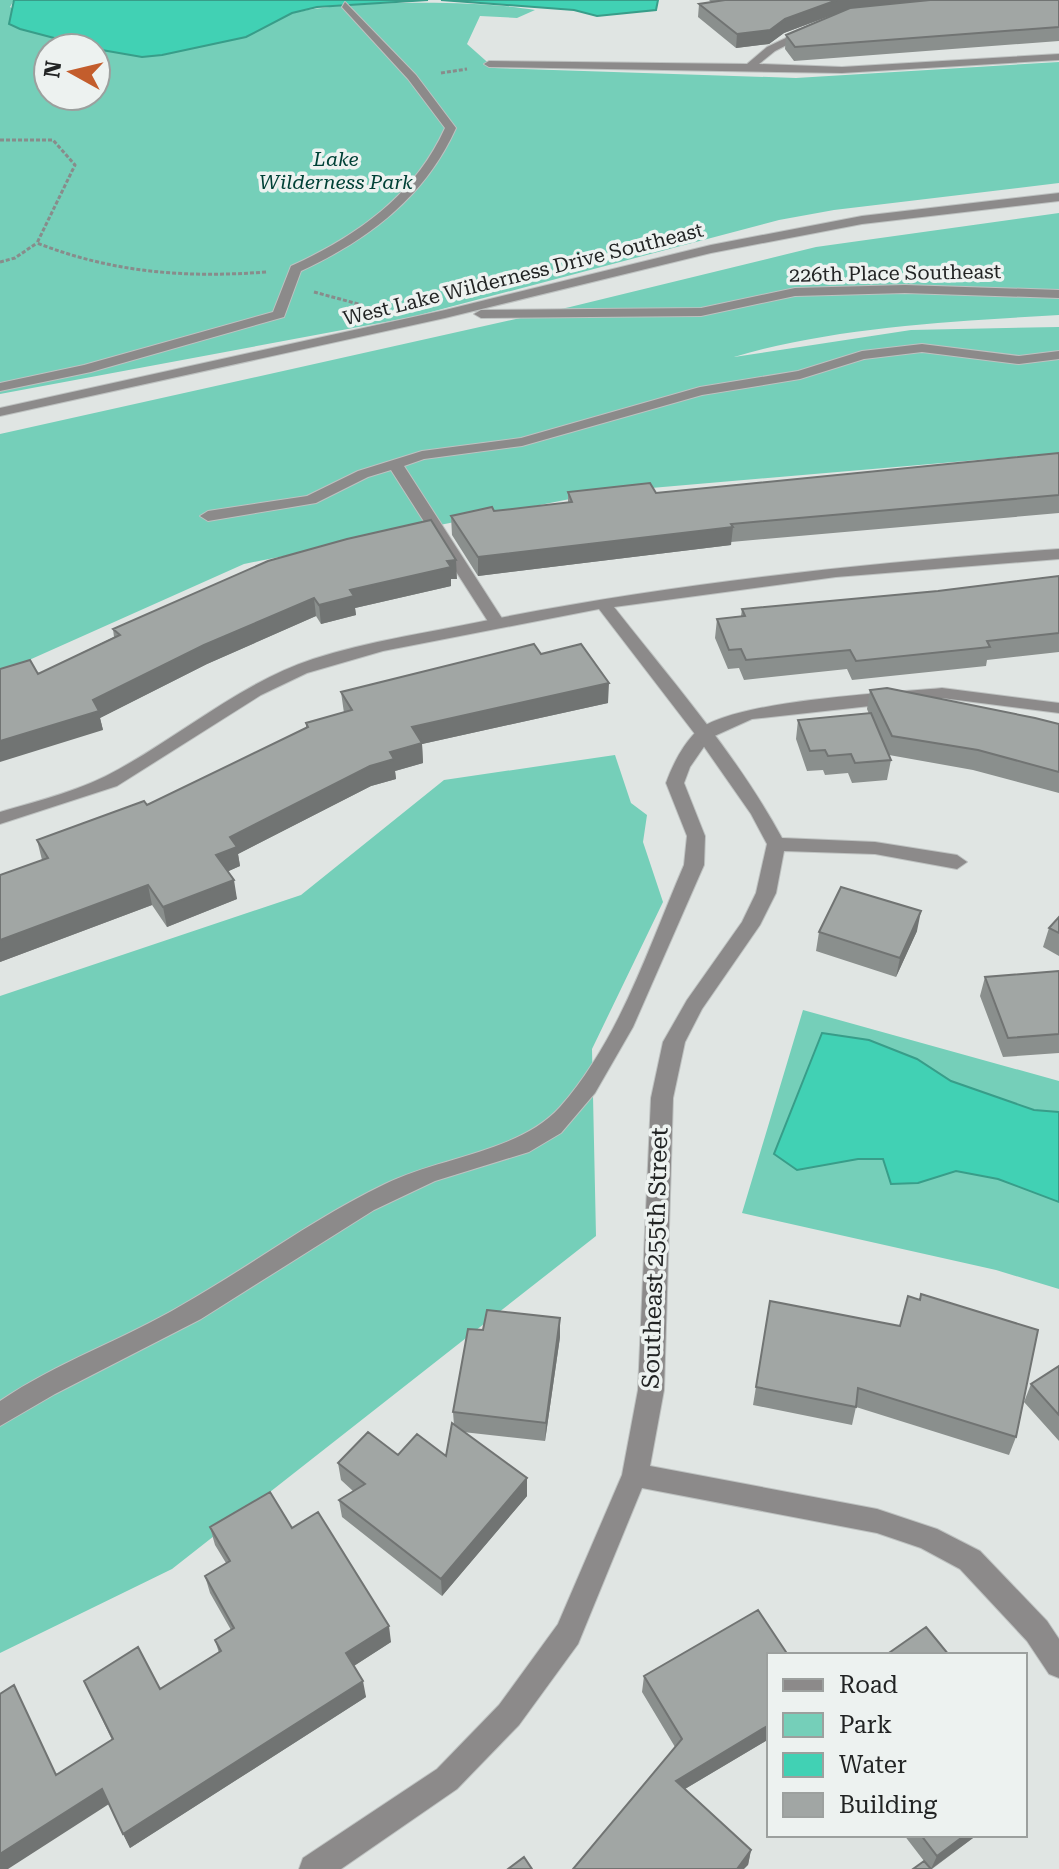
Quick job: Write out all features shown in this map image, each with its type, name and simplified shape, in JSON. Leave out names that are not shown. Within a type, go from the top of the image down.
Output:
[{"type":"street","points":[[0,387],[86,369],[279,314],[295,269],[326,256],[366,230],[432,167],[451,128],[412,77],[345,5]]},
{"type":"street","points":[[749,67],[789,38],[825,23]]},
{"type":"street","points":[[489,64],[842,70],[1059,57]]},
{"type":"street","name":"West Lake Wilderness Drive Southeast","points":[[0,412],[419,320],[711,249],[862,220],[1059,197]]},
{"type":"street","name":"226th Place Southeast","points":[[445,314],[701,312],[795,292],[905,289],[1059,294]]},
{"type":"street","points":[[208,516],[311,500],[363,474],[422,455],[522,442],[700,391],[800,375],[894,350],[936,349],[1019,360],[1059,355]]},
{"type":"street","points":[[395,464],[497,623]]},
{"type":"street","points":[[0,818],[98,788],[125,775],[267,685],[302,668],[497,623],[677,591],[1059,554]]},
{"type":"street","points":[[603,603],[704,734],[759,812],[776,844],[875,848],[957,862]]},
{"type":"street","points":[[0,1415],[32,1391],[189,1314],[334,1223],[427,1175],[535,1143],[568,1114],[607,1057],[694,865],[696,836],[675,783],[681,766],[704,734],[749,714],[942,693],[1059,708]]},
{"type":"street","name":"Southeast 255th Street","points":[[314,1869],[447,1779],[509,1715],[568,1634],[635,1475],[651,1390],[662,1098],[671,1056],[694,1005],[761,904],[776,844]]},
{"type":"street","points":[[635,1475],[877,1521],[928,1538],[970,1560],[1037,1631],[1059,1664]]},
{"type":"path","points":[[412,77],[489,64]]},
{"type":"path","points":[[0,140],[53,140],[75,165],[37,243],[15,258],[0,262]]},
{"type":"path","points":[[37,243],[103,269],[146,275],[204,277],[295,269]]},
{"type":"path","points":[[290,286],[419,320]]},
{"type":"green space","name":"Lake Wilderness Park","points":[[0,0],[14,0],[10,7],[46,32],[32,32],[32,112],[112,112],[112,51],[144,54],[170,52],[243,37],[297,12],[383,3],[482,4],[535,10],[517,18],[480,16],[467,44],[494,68],[796,78],[1059,62],[1059,183],[834,210],[779,220],[412,317],[0,394]]},
{"type":"green space","points":[[1059,213],[1059,315],[853,332],[734,357],[911,330],[1059,327],[1059,453],[605,492],[244,564],[0,673],[0,434],[570,307],[816,247]]},
{"type":"green space","points":[[615,755],[631,803],[647,815],[643,842],[663,902],[592,1049],[596,1236],[172,1569],[0,1653],[0,996],[301,895],[444,780]]},
{"type":"green space","points":[[803,1010],[1059,1081],[1059,1289],[996,1270],[742,1213]]},
{"type":"water","points":[[14,0],[428,0],[317,7],[292,13],[246,37],[142,57],[112,52],[112,32],[32,32],[9,24]]},
{"type":"water","points":[[441,0],[658,0],[656,10],[597,16],[574,10]]},
{"type":"water","points":[[822,1033],[869,1040],[917,1059],[951,1081],[1034,1110],[1059,1112],[1059,1202],[998,1179],[956,1171],[918,1183],[891,1184],[883,1159],[858,1159],[797,1170],[774,1154]]},
{"type":"building","points":[[725,0],[837,0],[785,19],[770,30],[737,34],[699,4]]},
{"type":"building","points":[[930,0],[1059,0],[1059,27],[795,47],[786,35],[850,8]]},
{"type":"building","points":[[1059,453],[1059,495],[731,524],[733,527],[478,557],[451,516],[492,507],[494,511],[572,502],[568,492],[650,483],[656,493]]},
{"type":"building","points":[[431,520],[456,560],[447,561],[451,567],[350,590],[354,596],[319,605],[314,598],[204,645],[93,700],[99,711],[0,741],[0,669],[30,660],[38,674],[120,635],[113,629],[268,561]]},
{"type":"building","points":[[1059,576],[1059,633],[987,641],[990,647],[856,661],[850,650],[746,660],[741,649],[729,650],[717,619],[745,616],[742,609]]},
{"type":"building","points":[[534,644],[541,654],[581,644],[609,683],[412,727],[422,743],[390,752],[394,759],[370,766],[230,837],[237,847],[216,855],[234,880],[163,907],[148,885],[0,940],[0,875],[48,858],[37,840],[144,801],[147,805],[308,727],[306,723],[352,710],[341,692]]},
{"type":"building","points":[[887,688],[1059,724],[1059,772],[978,750],[892,736],[870,690]]},
{"type":"building","points":[[871,713],[891,760],[855,763],[851,754],[828,756],[825,750],[810,751],[798,720]]},
{"type":"building","points":[[841,887],[921,911],[900,958],[819,932]]},
{"type":"building","points":[[1059,917],[1059,933],[1049,928]]},
{"type":"building","points":[[1059,971],[1059,1034],[1008,1038],[985,977]]},
{"type":"building","points":[[921,1294],[1038,1330],[1016,1437],[858,1388],[856,1407],[756,1387],[770,1301],[900,1326],[908,1296],[920,1300]]},
{"type":"building","points":[[487,1310],[560,1318],[546,1423],[453,1412],[468,1329],[483,1330]]},
{"type":"building","points":[[1059,1366],[1059,1415],[1031,1384]]},
{"type":"building","points":[[452,1423],[527,1478],[441,1579],[339,1500],[365,1484],[338,1463],[368,1432],[398,1455],[417,1434],[446,1456]]},
{"type":"building","points":[[270,1492],[292,1528],[318,1512],[389,1626],[346,1653],[363,1681],[123,1834],[102,1789],[0,1854],[0,1694],[14,1685],[56,1775],[113,1739],[84,1681],[138,1647],[160,1689],[221,1651],[215,1640],[234,1628],[205,1576],[230,1561],[210,1527]]},
{"type":"building","points":[[758,1610],[787,1653],[767,1653],[767,1726],[676,1781],[751,1850],[737,1869],[573,1869],[682,1739],[644,1676]]},
{"type":"building","points":[[926,1627],[947,1653],[889,1653]]},
{"type":"building","points":[[923,1837],[962,1837],[937,1856]]},
{"type":"building","points":[[524,1857],[532,1869],[508,1869]]},
{"type":"building","points":[[924,1861],[931,1869],[913,1869]]}]
